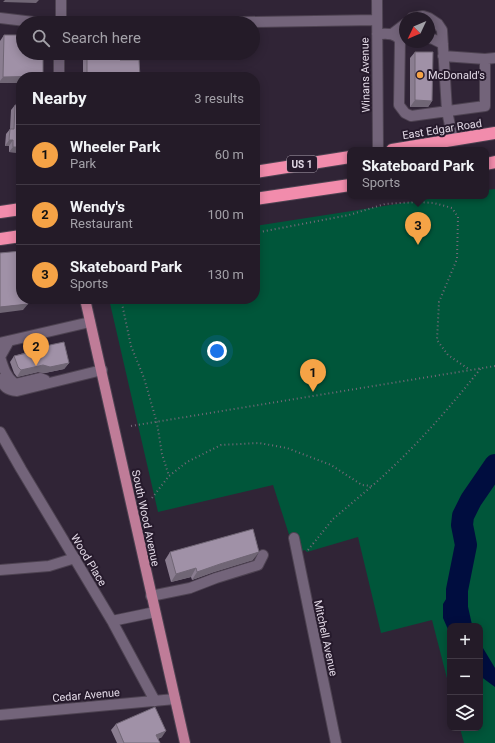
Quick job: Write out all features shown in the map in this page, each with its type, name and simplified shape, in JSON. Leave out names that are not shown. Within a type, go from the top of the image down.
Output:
[{"type":"highway","name":"East Edgar Road","points":[[410,147],[495,133]]},
{"type":"highway","name":"US 1","points":[[260,171],[347,157]]},
{"type":"highway","points":[[260,199],[347,185]]},
{"type":"highway","points":[[0,212],[16,210]]},
{"type":"highway","points":[[0,239],[16,237]]},
{"type":"main road","name":"South Wood Avenue","points":[[86,304],[185,743]]},
{"type":"street","points":[[60,16],[61,0]]},
{"type":"street","name":"Winans Avenue","points":[[377,0],[378,147]]},
{"type":"street","points":[[0,18],[16,20]]},
{"type":"street","points":[[260,22],[376,20]]},
{"type":"street","points":[[435,22],[442,30],[447,111],[453,140]]},
{"type":"street","points":[[392,34],[399,29]]},
{"type":"street","points":[[377,34],[392,34],[399,39]]},
{"type":"street","points":[[435,41],[443,44]]},
{"type":"street","points":[[403,48],[399,105],[408,115],[411,116],[485,106],[490,58],[443,56]]},
{"type":"street","points":[[59,72],[60,60]]},
{"type":"street","points":[[52,382],[40,378],[15,384],[9,380],[0,357],[4,342],[90,322]]},
{"type":"street","points":[[0,379],[5,388],[11,391],[17,391],[102,370]]},
{"type":"street","name":"Wood Place","points":[[0,432],[112,621],[155,701]]},
{"type":"street","name":"Mitchell Avenue","points":[[294,538],[336,743]]},
{"type":"street","points":[[151,596],[190,588],[238,570],[258,565],[263,555]]},
{"type":"street","points":[[0,570],[54,565],[75,558]]},
{"type":"street","points":[[112,621],[155,612]]},
{"type":"street","name":"Cedar Avenue","points":[[0,715],[175,699]]},
{"type":"path","points":[[260,232],[349,215],[385,204],[418,202],[434,203],[452,208],[458,217],[457,259],[439,302],[437,340],[448,356],[470,370]]},
{"type":"path","points":[[122,304],[130,346],[144,378],[157,423],[162,454],[169,476]]},
{"type":"path","points":[[131,426],[157,423],[495,366]]},
{"type":"path","points":[[307,552],[333,519],[387,473],[452,404],[481,368]]},
{"type":"path","points":[[152,498],[169,476],[187,462],[221,445],[259,443],[288,448],[331,465],[362,484],[372,486]]},
{"type":"green space","points":[[495,189],[495,743],[464,743],[461,731],[483,731],[483,623],[447,623],[447,678],[432,620],[381,633],[358,537],[307,552],[305,550],[295,553],[273,485],[158,512],[110,304],[260,304],[260,225],[429,199],[489,199],[489,190]]},
{"type":"shaded area","points":[[459,578],[461,611],[468,623],[447,623],[447,627],[443,618],[443,604]]},
{"type":"shaded area","points":[[483,648],[495,668],[495,687],[483,678]]},
{"type":"building","points":[[4,35],[16,35],[16,60],[43,60],[43,72],[16,72],[16,77],[3,77]]},
{"type":"building","points":[[415,52],[433,52],[432,101],[415,100]]},
{"type":"building","points":[[87,60],[139,60],[140,72],[87,72]]},
{"type":"building","points":[[16,105],[16,147],[13,147],[13,140],[9,140],[10,129],[14,129]]},
{"type":"building","points":[[16,251],[16,304],[28,304],[0,307],[0,253]]},
{"type":"building","points":[[64,342],[69,363],[50,367],[43,365],[21,370],[18,367],[14,356],[27,353],[26,350]]},
{"type":"building","points":[[253,529],[259,552],[197,572],[196,568],[176,574],[170,552]]},
{"type":"building","points":[[155,707],[166,731],[156,735],[160,743],[124,743],[116,724]]},
{"type":"waterway","points":[[460,623],[457,608],[457,590],[466,545],[462,525],[463,516],[471,500],[495,465]]},
{"type":"place","name":"McDonald's","points":[[420,75]]},
{"type":"place","name":"Skateboard Park","points":[[418,245]]},
{"type":"place","name":"Wendy's","points":[[36,366]]},
{"type":"place","name":"Wheeler Park","points":[[313,392]]}]
